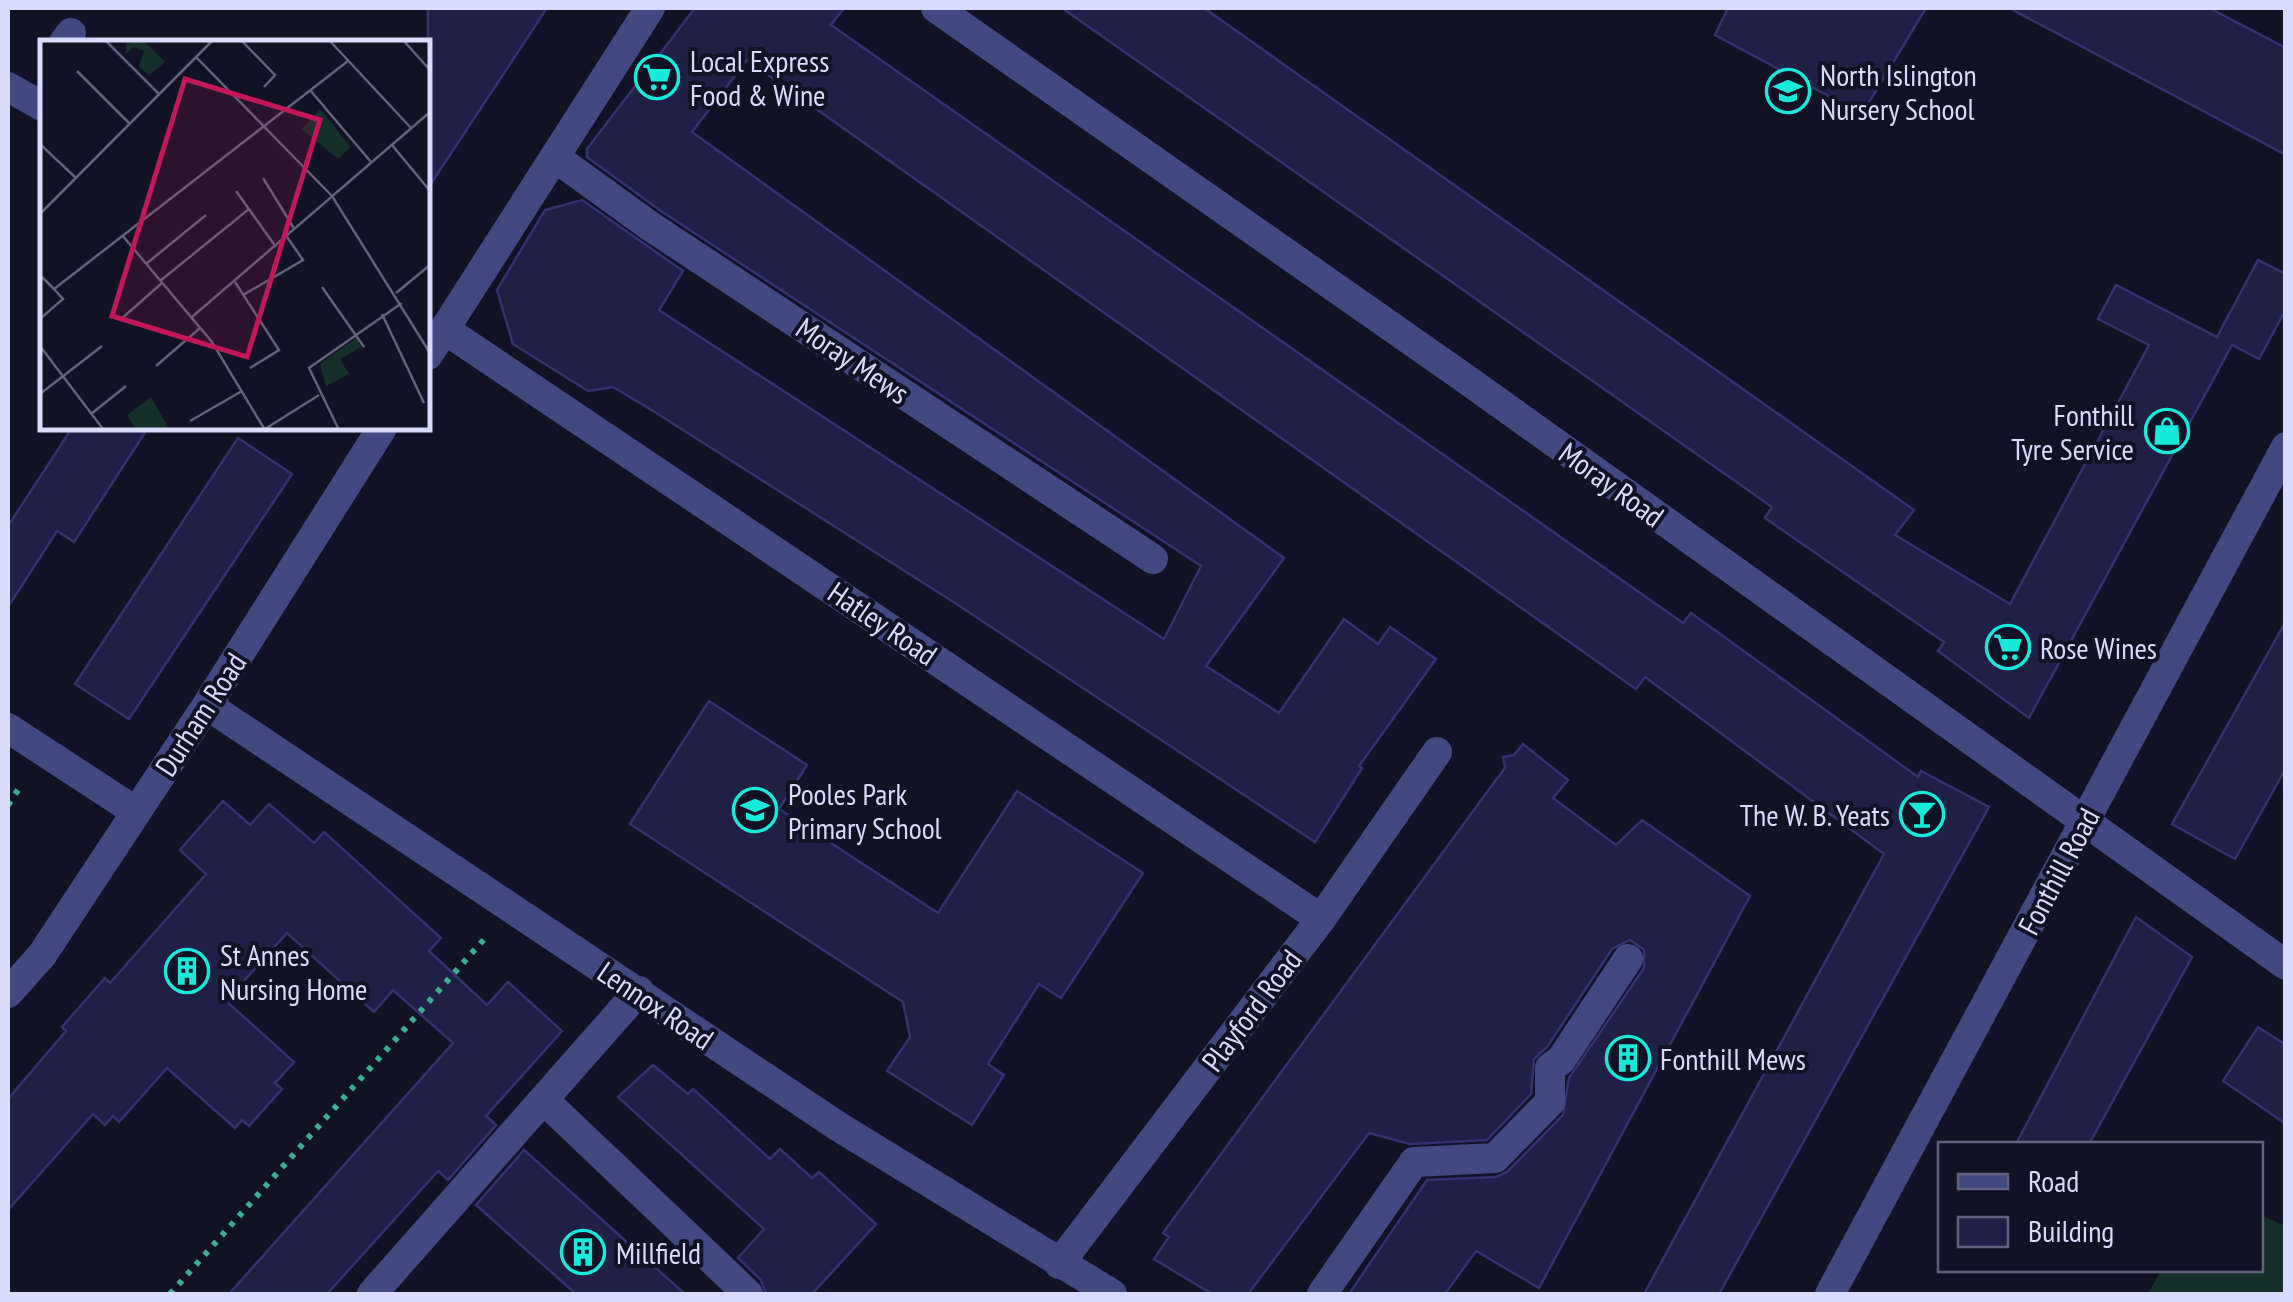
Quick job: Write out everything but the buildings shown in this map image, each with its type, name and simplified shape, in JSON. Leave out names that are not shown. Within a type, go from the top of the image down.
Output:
[{"type":"street","points":[[432,348],[650,8]]},
{"type":"street","name":"Moray Road","points":[[936,8],[1463,377],[2286,965]]},
{"type":"street","name":"Moray Mews","points":[[556,158],[650,226],[1152,559]]},
{"type":"street","name":"Hatley Road","points":[[432,348],[1320,919]]},
{"type":"street","name":"Durham Road","points":[[8,993],[42,955],[207,706],[381,430]]},
{"type":"street","name":"Fonthill Road","points":[[1830,1294],[2286,447]]},
{"type":"street","name":"Lennox Road","points":[[207,706],[840,1127],[1112,1294]]},
{"type":"street","points":[[8,728],[135,811]]},
{"type":"street","name":"Playford Road","points":[[1059,1264],[1320,919],[1437,752]]},
{"type":"street","points":[[1322,1294],[1414,1162],[1495,1158],[1550,1102],[1550,1068],[1560,1060],[1628,959]]},
{"type":"street","points":[[372,1294],[546,1101],[638,991]]},
{"type":"street","points":[[546,1101],[748,1294]]},
{"type":"path","points":[[8,805],[22,784]]},
{"type":"path","points":[[170,1294],[511,910]]},
{"type":"green space","points":[[2263,1216],[2285,1226],[2285,1294],[2148,1294],[2160,1272],[2263,1272]]},
{"type":"place","name":"Local Express Food & Wine","points":[[657,77]]},
{"type":"place","name":"North Islington Nursery School","points":[[1788,91]]},
{"type":"place","name":"Fonthill Tyre Service","points":[[2167,431]]},
{"type":"place","name":"Rose Wines","points":[[2008,647]]},
{"type":"place","name":"Pooles Park Primary School","points":[[755,810]]},
{"type":"place","name":"The W. B. Yeats","points":[[1922,814]]},
{"type":"place","name":"St Annes Nursing Home","points":[[187,971]]},
{"type":"place","name":"Fonthill Mews","points":[[1628,1058]]},
{"type":"place","name":"Millfield","points":[[583,1252]]}]
